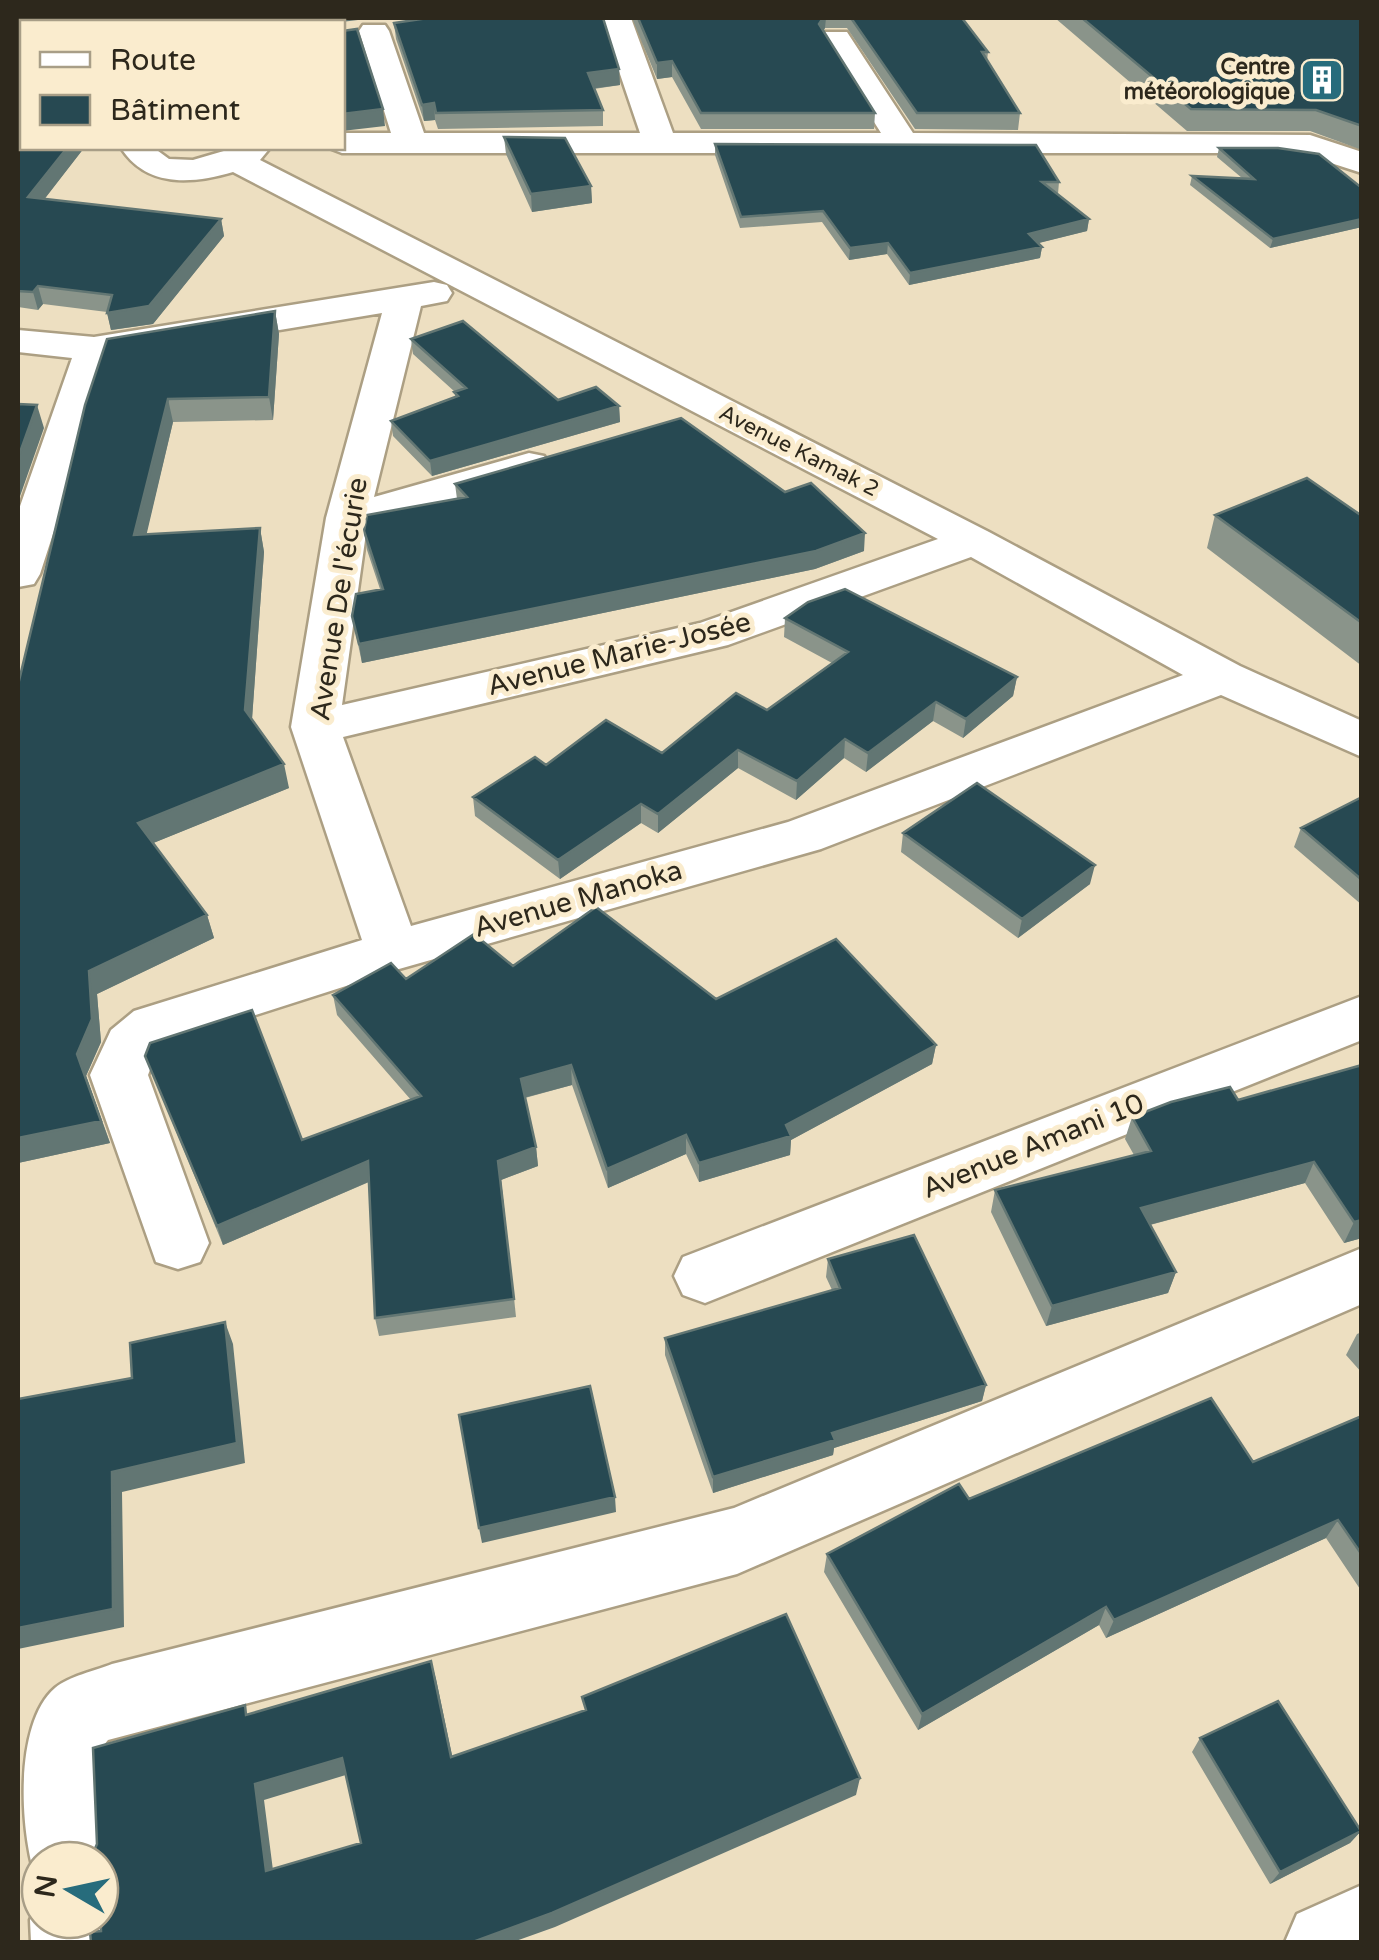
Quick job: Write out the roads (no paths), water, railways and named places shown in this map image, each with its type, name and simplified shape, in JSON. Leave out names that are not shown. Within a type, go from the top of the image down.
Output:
[{"type":"street","points":[[616,18],[659,141]]},
{"type":"street","points":[[411,142],[358,33],[412,24]]},
{"type":"street","points":[[836,38],[902,142]]},
{"type":"street","points":[[345,143],[1276,142],[1310,145],[1362,163]]},
{"type":"street","points":[[139,150],[143,158],[167,169],[203,170],[245,154]]},
{"type":"street","name":"Avenue Kamak 2","points":[[245,154],[479,285],[974,541],[1223,677],[1362,740]]},
{"type":"street","points":[[18,340],[94,349],[479,285]]},
{"type":"street","name":"Avenue De l'écurie","points":[[393,951],[315,727],[347,518],[404,299]]},
{"type":"street","points":[[18,574],[94,349]]},
{"type":"street","points":[[663,426],[719,409]]},
{"type":"street","points":[[347,518],[570,453]]},
{"type":"street","name":"Avenue Marie-Josée","points":[[315,727],[712,635],[974,541]]},
{"type":"street","name":"Avenue Manoka","points":[[178,1243],[119,1076],[131,1046],[154,1026],[393,951],[802,836],[1223,677]]},
{"type":"street","name":"Avenue Amani 10","points":[[704,1276],[1362,1017]]},
{"type":"street","points":[[66,1840],[62,1767],[67,1735],[82,1714],[112,1701],[737,1541],[1362,1275]]},
{"type":"street","points":[[1324,1942],[1362,1925]]},
{"type":"place","name":"Centre météorologique","points":[[1322,80]]}]
